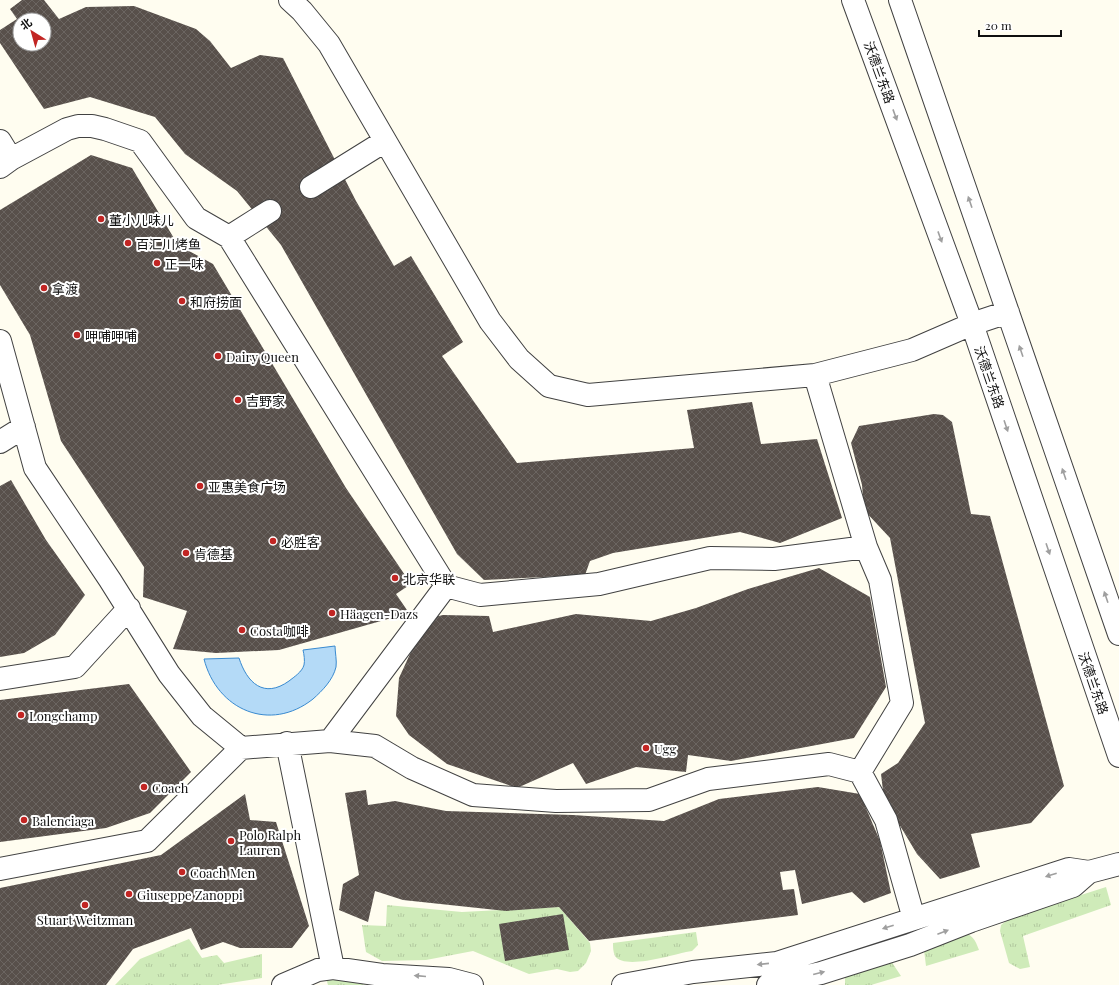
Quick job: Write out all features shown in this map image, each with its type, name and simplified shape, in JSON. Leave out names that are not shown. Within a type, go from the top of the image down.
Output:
[{"type":"street","points":[[290,0],[302,11],[329,44],[490,321],[519,359],[549,386],[588,395],[815,376],[912,350],[972,324],[1008,312]]},
{"type":"street","name":"沃德兰东路","points":[[853,0],[972,324],[1119,756]]},
{"type":"street","points":[[900,0],[1119,634]]},
{"type":"street","points":[[4,156],[78,126],[92,126],[140,141],[196,218],[229,236],[446,586],[480,595],[599,584],[710,558],[774,560],[866,546]]},
{"type":"street","points":[[311,186],[385,141]]},
{"type":"street","points":[[229,236],[270,211]]},
{"type":"street","points":[[0,341],[35,468],[129,608],[169,674],[202,716],[241,748]]},
{"type":"street","points":[[815,376],[866,546],[880,580],[902,703],[860,772]]},
{"type":"street","points":[[0,442],[24,427]]},
{"type":"street","points":[[330,741],[446,586]]},
{"type":"street","points":[[0,679],[75,667],[129,608]]},
{"type":"street","points":[[0,869],[147,841],[241,748],[287,743],[330,741],[375,746],[412,768],[473,795],[556,801],[649,800],[708,779],[829,764],[860,772],[886,820],[914,919]]},
{"type":"street","points":[[287,743],[333,968]]},
{"type":"street","points":[[623,985],[693,972],[777,963],[914,919],[968,912],[1072,886],[1089,872],[1119,864]]},
{"type":"street","points":[[768,985],[821,973],[910,945],[968,912]]},
{"type":"street","points":[[283,985],[318,970],[333,968],[382,975],[450,979],[472,985]]},
{"type":"green space","points":[[1106,887],[1111,905],[1023,936],[1030,967],[1020,969],[1009,963],[1000,931],[1001,925],[1010,918]]},
{"type":"green space","points":[[387,905],[462,912],[559,907],[590,943],[591,951],[586,963],[578,971],[570,972],[557,969],[529,974],[473,951],[426,960],[382,961],[366,952],[362,925],[386,926]]},
{"type":"green space","points":[[696,932],[698,945],[692,951],[638,962],[620,960],[614,953],[613,943]]},
{"type":"green space","points":[[961,932],[968,934],[973,938],[979,950],[926,966],[924,950]]},
{"type":"green space","points":[[189,939],[202,958],[217,955],[224,963],[262,954],[262,978],[217,985],[115,985],[140,959]]},
{"type":"green space","points":[[891,961],[901,976],[871,985],[845,985],[845,976]]},
{"type":"green space","points":[[326,978],[368,985],[328,985]]},
{"type":"water","points":[[335,646],[335,672],[327,685],[313,699],[297,709],[280,714],[263,715],[247,711],[233,703],[220,692],[211,677],[204,659],[239,658],[242,667],[252,681],[258,686],[272,689],[289,681],[302,670],[304,663],[303,650]]},
{"type":"building","points":[[22,0],[44,0],[59,19],[86,7],[134,6],[196,29],[210,41],[231,68],[260,55],[283,58],[356,201],[394,266],[411,256],[463,342],[442,356],[517,463],[694,448],[687,410],[752,402],[761,444],[817,439],[842,518],[780,543],[740,532],[613,553],[590,561],[585,575],[484,580],[457,554],[281,245],[237,191],[185,154],[155,117],[90,97],[44,109],[0,43],[0,30],[12,22],[12,52],[52,52],[52,12],[12,12],[10,9]]},
{"type":"building","points":[[91,155],[132,168],[178,245],[213,264],[346,488],[411,584],[396,594],[409,613],[279,650],[216,653],[173,649],[187,611],[143,597],[144,567],[61,441],[30,335],[0,285],[0,210]]},
{"type":"building","points":[[934,414],[943,415],[952,422],[971,514],[990,516],[1064,786],[1031,823],[971,834],[980,867],[940,879],[917,854],[884,799],[881,774],[898,763],[925,723],[890,538],[864,510],[862,485],[851,443],[859,426]]},
{"type":"building","points":[[11,480],[46,540],[85,595],[55,635],[24,653],[0,657],[0,486]]},
{"type":"building","points":[[819,568],[870,597],[886,687],[854,738],[731,761],[688,755],[686,772],[636,767],[586,784],[573,763],[517,788],[447,764],[409,735],[396,716],[399,678],[426,619],[443,615],[489,616],[493,632],[576,614],[651,621],[696,608],[748,589]]},
{"type":"building","points":[[129,684],[191,772],[150,813],[106,828],[0,842],[0,700]]},
{"type":"building","points":[[818,787],[860,794],[880,841],[891,893],[864,903],[852,892],[802,904],[795,870],[780,872],[783,890],[794,889],[798,915],[589,941],[559,907],[506,911],[403,900],[375,891],[368,922],[339,910],[343,884],[359,875],[345,793],[366,790],[368,805],[395,801],[446,811],[573,815],[664,821],[719,799]]},
{"type":"building","points":[[245,794],[250,820],[276,822],[309,926],[292,948],[240,948],[223,942],[201,950],[191,928],[133,949],[106,985],[0,985],[0,888],[161,855]]},
{"type":"building","points":[[563,914],[569,950],[505,961],[499,924]]},
{"type":"place","name":"董小儿味儿","points":[[101,219]]},
{"type":"place","name":"百汇川烤鱼","points":[[128,243]]},
{"type":"place","name":"正一味","points":[[157,263]]},
{"type":"place","name":"拿渡","points":[[44,288]]},
{"type":"place","name":"和府捞面","points":[[182,301]]},
{"type":"place","name":"呷哺呷哺","points":[[77,335]]},
{"type":"place","name":"Dairy Queen","points":[[218,356]]},
{"type":"place","name":"吉野家","points":[[238,400]]},
{"type":"place","name":"亚惠美食广场","points":[[200,486]]},
{"type":"place","name":"必胜客","points":[[273,541]]},
{"type":"place","name":"肯德基","points":[[186,553]]},
{"type":"place","name":"北京华联","points":[[395,578]]},
{"type":"place","name":"Häagen-Dazs","points":[[332,613]]},
{"type":"place","name":"Costa咖啡","points":[[242,630]]},
{"type":"place","name":"Longchamp","points":[[21,715]]},
{"type":"place","name":"Ugg","points":[[646,748]]},
{"type":"place","name":"Coach","points":[[144,787]]},
{"type":"place","name":"Balenciaga","points":[[24,820]]},
{"type":"place","name":"Polo Ralph Lauren","points":[[231,841]]},
{"type":"place","name":"Coach Men","points":[[182,872]]},
{"type":"place","name":"Giuseppe Zanoppi","points":[[129,894]]},
{"type":"place","name":"Stuart Weitzman","points":[[85,905]]}]
